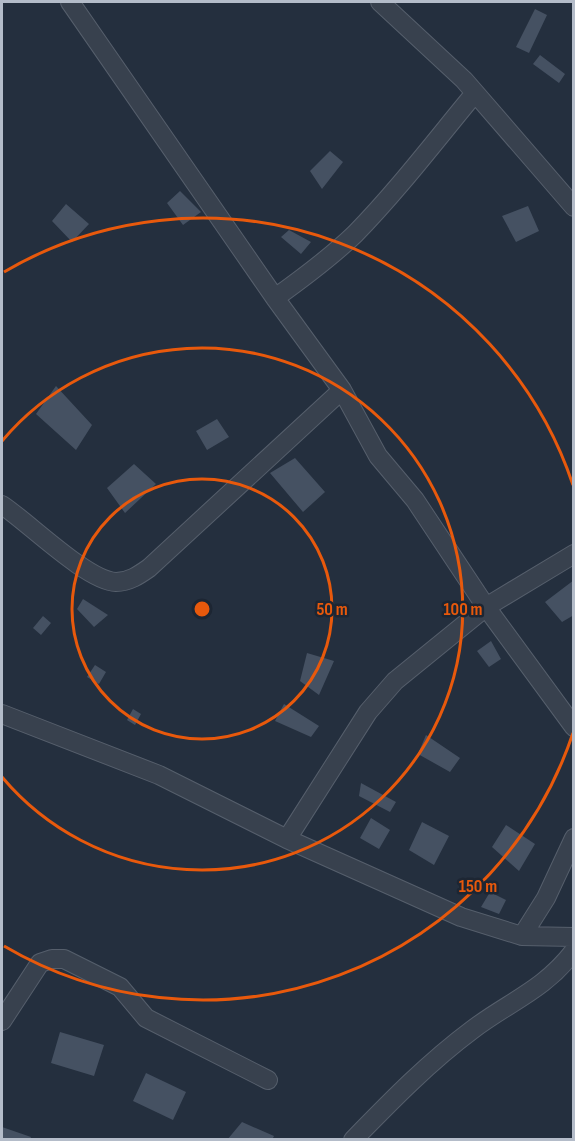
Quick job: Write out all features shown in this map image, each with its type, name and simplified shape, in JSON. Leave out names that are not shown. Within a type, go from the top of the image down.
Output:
[{"type":"street","points":[[70,2],[342,390],[378,456],[414,500],[486,607],[573,727]]},
{"type":"street","points":[[380,2],[475,93],[573,207]]},
{"type":"street","points":[[276,298],[329,258],[354,235],[383,204],[475,93]]},
{"type":"street","points":[[2,505],[75,562],[102,578],[116,582],[133,579],[149,568],[342,390]]},
{"type":"street","points":[[287,839],[375,703],[395,681],[486,607],[573,554]]},
{"type":"street","points":[[2,714],[96,748],[159,775],[287,839],[461,917],[522,936],[573,937]]},
{"type":"street","points":[[522,936],[546,898],[573,838]]},
{"type":"street","points":[[353,1140],[391,1099],[472,1029],[535,991],[558,971],[573,951]]},
{"type":"street","points":[[2,1022],[40,963],[52,959],[64,959],[120,987],[146,1018],[268,1080]]},
{"type":"building","points":[[535,9],[547,15],[529,53],[516,47]]},
{"type":"building","points":[[540,55],[565,74],[559,83],[533,64]]},
{"type":"building","points":[[330,151],[343,162],[322,189],[310,171]]},
{"type":"building","points":[[180,191],[201,212],[183,225],[167,203]]},
{"type":"building","points":[[66,204],[89,224],[72,242],[52,221]]},
{"type":"building","points":[[528,206],[539,231],[516,242],[502,216]]},
{"type":"building","points":[[289,230],[311,242],[301,254],[281,237]]},
{"type":"building","points":[[56,386],[92,425],[76,450],[36,414]]},
{"type":"building","points":[[217,419],[229,437],[207,450],[196,431]]},
{"type":"building","points":[[295,458],[325,492],[303,512],[270,473]]},
{"type":"building","points":[[134,464],[156,484],[125,513],[107,488]]},
{"type":"building","points":[[574,580],[574,615],[562,622],[545,602]]},
{"type":"building","points":[[83,599],[108,615],[94,627],[77,609]]},
{"type":"building","points":[[43,616],[51,623],[41,635],[33,628]]},
{"type":"building","points":[[491,641],[501,659],[489,667],[477,651]]},
{"type":"building","points":[[307,653],[334,661],[319,695],[300,681]]},
{"type":"building","points":[[95,665],[106,672],[99,684],[87,677]]},
{"type":"building","points":[[284,704],[319,726],[311,737],[275,721]]},
{"type":"building","points":[[133,709],[141,714],[135,725],[127,720]]},
{"type":"building","points":[[426,735],[460,758],[450,772],[418,754]]},
{"type":"building","points":[[361,783],[396,802],[390,812],[359,796]]},
{"type":"building","points":[[371,818],[390,830],[379,849],[360,838]]},
{"type":"building","points":[[422,822],[449,836],[434,865],[409,850]]},
{"type":"building","points":[[506,825],[535,844],[519,871],[492,847]]},
{"type":"building","points":[[490,892],[506,900],[499,914],[481,907]]},
{"type":"building","points":[[60,1032],[104,1045],[94,1076],[51,1063]]},
{"type":"building","points":[[146,1073],[186,1092],[173,1120],[133,1101]]},
{"type":"building","points":[[242,1122],[274,1136],[272,1140],[227,1140]]},
{"type":"building","points":[[2,1127],[31,1137],[30,1140],[2,1140]]}]
